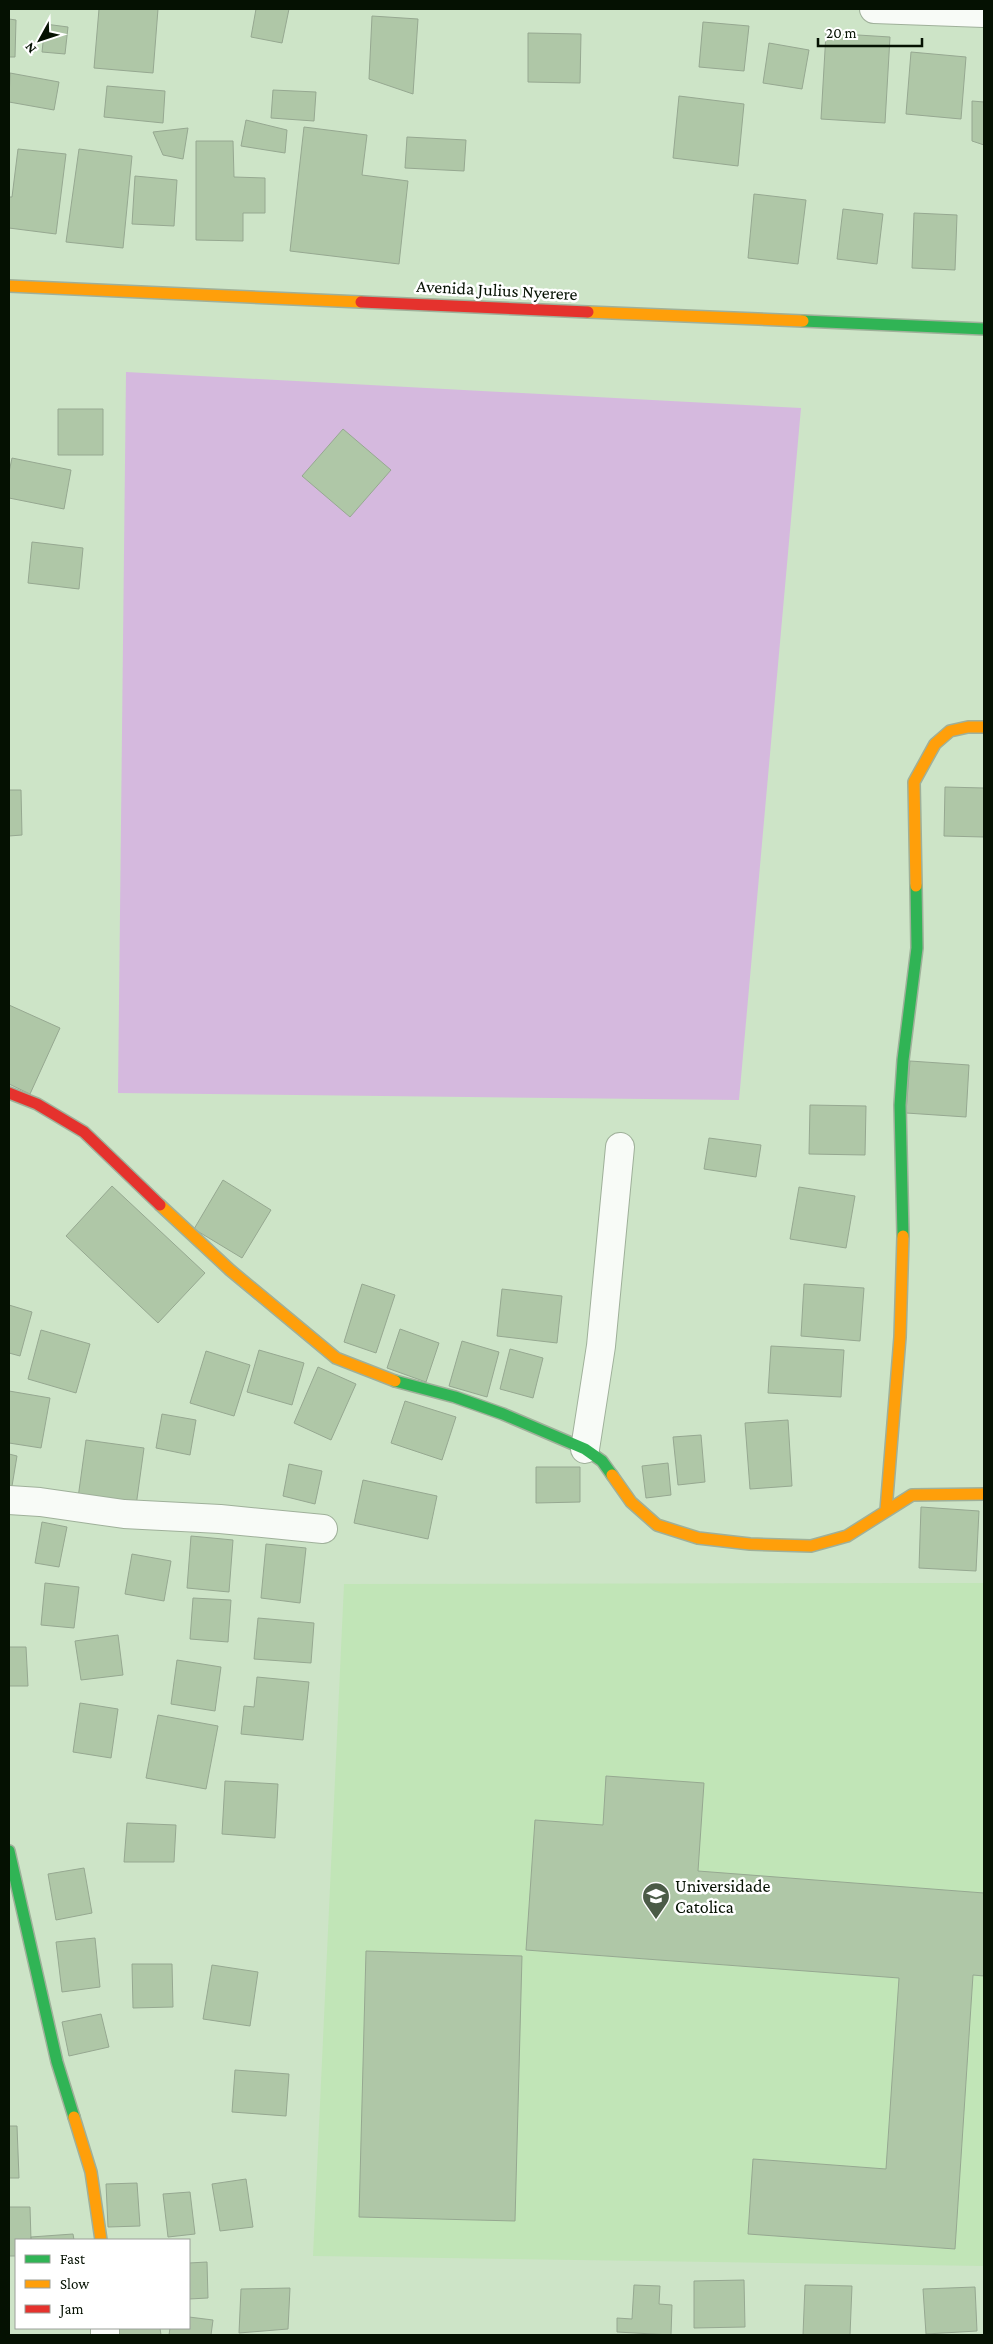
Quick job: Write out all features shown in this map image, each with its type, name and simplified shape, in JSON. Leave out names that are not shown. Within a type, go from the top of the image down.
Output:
[{"type":"street","points":[[874,9],[984,13]]},
{"type":"street","name":"Avenida Julius Nyerere","points":[[9,286],[984,329]]},
{"type":"street","points":[[886,1510],[900,1338],[903,1233],[900,1105],[903,1060],[917,948],[914,782],[935,744],[950,731],[968,727],[984,727]]},
{"type":"street","points":[[9,1093],[37,1104],[84,1132],[230,1270],[336,1358],[387,1379],[463,1400],[555,1435],[585,1449],[602,1461],[631,1502],[657,1525],[698,1538],[750,1544],[812,1546],[847,1536],[912,1495],[984,1494]]},
{"type":"street","points":[[585,1449],[601,1346],[620,1147]]},
{"type":"street","points":[[9,1500],[40,1502],[124,1514],[220,1519],[323,1529]]},
{"type":"street","points":[[9,1851],[57,2062],[91,2172],[101,2239]]},
{"type":"shaded area","points":[[126,372],[801,408],[739,1100],[118,1093]]},
{"type":"shaded area","name":"Universidade Catolica","points":[[984,1583],[984,2266],[313,2256],[344,1584]]},
{"type":"building","points":[[99,9],[158,9],[153,73],[94,68]]},
{"type":"building","points":[[256,9],[289,9],[282,43],[251,37]]},
{"type":"building","points":[[372,16],[418,19],[413,94],[369,79]]},
{"type":"building","points":[[9,19],[16,20],[15,57],[9,57]]},
{"type":"building","points":[[703,22],[749,26],[744,71],[699,67]]},
{"type":"building","points":[[45,24],[68,27],[65,54],[42,52]]},
{"type":"building","points":[[528,33],[581,34],[580,83],[528,82]]},
{"type":"building","points":[[826,33],[890,37],[885,123],[821,119]]},
{"type":"building","points":[[769,43],[809,50],[802,89],[763,83]]},
{"type":"building","points":[[911,52],[966,57],[961,119],[906,114]]},
{"type":"building","points":[[10,73],[59,82],[54,110],[9,102]]},
{"type":"building","points":[[107,86],[165,91],[163,123],[104,117]]},
{"type":"building","points":[[273,90],[316,92],[314,121],[271,118]]},
{"type":"building","points":[[679,96],[744,104],[738,166],[673,158]]},
{"type":"building","points":[[972,101],[984,102],[984,145],[972,141]]},
{"type":"building","points":[[246,120],[287,130],[285,153],[241,146]]},
{"type":"building","points":[[304,127],[367,135],[362,175],[408,181],[399,264],[290,251]]},
{"type":"building","points":[[188,128],[183,159],[163,155],[153,132]]},
{"type":"building","points":[[407,137],[466,140],[464,171],[405,168]]},
{"type":"building","points":[[196,141],[233,141],[234,177],[265,178],[265,213],[243,213],[243,241],[196,240]]},
{"type":"building","points":[[18,149],[66,154],[56,234],[9,228],[9,197],[12,197]]},
{"type":"building","points":[[79,149],[132,156],[123,248],[66,242]]},
{"type":"building","points":[[135,176],[177,180],[174,226],[132,224]]},
{"type":"building","points":[[754,194],[806,200],[798,264],[748,258]]},
{"type":"building","points":[[843,209],[883,214],[877,264],[837,259]]},
{"type":"building","points":[[914,213],[957,215],[955,270],[912,268]]},
{"type":"building","points":[[58,409],[103,409],[103,455],[58,455]]},
{"type":"building","points":[[343,429],[391,470],[350,517],[302,476]]},
{"type":"building","points":[[12,458],[71,470],[64,509],[9,498],[9,472]]},
{"type":"building","points":[[32,542],[83,548],[79,589],[28,583]]},
{"type":"building","points":[[945,787],[984,788],[984,837],[944,836]]},
{"type":"building","points":[[9,790],[21,790],[22,835],[9,836]]},
{"type":"building","points":[[9,1005],[60,1028],[30,1094],[9,1084]]},
{"type":"building","points":[[910,1061],[969,1065],[966,1117],[906,1113]]},
{"type":"building","points":[[810,1105],[866,1106],[865,1155],[809,1154]]},
{"type":"building","points":[[709,1138],[761,1145],[756,1177],[704,1169]]},
{"type":"building","points":[[223,1180],[271,1210],[242,1258],[194,1229]]},
{"type":"building","points":[[112,1186],[205,1273],[158,1323],[66,1236]]},
{"type":"building","points":[[799,1187],[855,1196],[846,1248],[790,1239]]},
{"type":"building","points":[[362,1284],[395,1295],[376,1353],[344,1342]]},
{"type":"building","points":[[804,1284],[864,1288],[860,1341],[801,1336]]},
{"type":"building","points":[[502,1289],[562,1296],[557,1343],[497,1336]]},
{"type":"building","points":[[9,1305],[32,1312],[20,1356],[9,1353]]},
{"type":"building","points":[[400,1329],[439,1343],[426,1382],[387,1368]]},
{"type":"building","points":[[41,1330],[90,1344],[76,1393],[28,1379]]},
{"type":"building","points":[[462,1341],[499,1352],[487,1397],[449,1386]]},
{"type":"building","points":[[771,1346],[844,1350],[841,1397],[768,1393]]},
{"type":"building","points":[[510,1349],[543,1358],[533,1398],[500,1389]]},
{"type":"building","points":[[259,1350],[304,1363],[292,1405],[247,1392]]},
{"type":"building","points":[[206,1351],[250,1365],[234,1416],[190,1403]]},
{"type":"building","points":[[318,1367],[356,1384],[331,1440],[294,1423]]},
{"type":"building","points":[[9,1391],[50,1398],[41,1448],[9,1443]]},
{"type":"building","points":[[405,1401],[456,1417],[442,1460],[391,1443]]},
{"type":"building","points":[[162,1414],[196,1420],[190,1455],[156,1448]]},
{"type":"building","points":[[788,1420],[792,1486],[750,1489],[745,1423]]},
{"type":"building","points":[[701,1435],[705,1482],[678,1485],[673,1437]]},
{"type":"building","points":[[86,1440],[144,1448],[136,1506],[78,1498]]},
{"type":"building","points":[[9,1454],[17,1456],[12,1486],[9,1486]]},
{"type":"building","points":[[668,1463],[671,1495],[646,1498],[642,1466]]},
{"type":"building","points":[[289,1464],[322,1471],[315,1504],[283,1496]]},
{"type":"building","points":[[536,1467],[580,1467],[580,1502],[536,1503]]},
{"type":"building","points":[[363,1480],[437,1496],[428,1539],[354,1523]]},
{"type":"building","points":[[921,1507],[979,1511],[976,1571],[919,1568]]},
{"type":"building","points":[[42,1522],[67,1527],[59,1567],[35,1563]]},
{"type":"building","points":[[191,1536],[233,1540],[229,1592],[187,1588]]},
{"type":"building","points":[[266,1544],[306,1548],[300,1603],[261,1598]]},
{"type":"building","points":[[132,1554],[171,1561],[164,1601],[125,1594]]},
{"type":"building","points":[[45,1583],[79,1587],[74,1628],[41,1625]]},
{"type":"building","points":[[193,1598],[231,1600],[228,1642],[190,1639]]},
{"type":"building","points":[[258,1618],[314,1623],[311,1663],[254,1659]]},
{"type":"building","points":[[118,1635],[123,1675],[81,1680],[75,1641]]},
{"type":"building","points":[[9,1647],[26,1647],[28,1686],[9,1686]]},
{"type":"building","points":[[177,1660],[221,1667],[215,1711],[171,1704]]},
{"type":"building","points":[[257,1677],[309,1682],[303,1740],[241,1734],[244,1706],[254,1707]]},
{"type":"building","points":[[80,1703],[118,1709],[111,1758],[73,1752]]},
{"type":"building","points":[[158,1715],[218,1726],[206,1789],[146,1778]]},
{"type":"building","points":[[606,1776],[704,1783],[698,1871],[984,1893],[984,1976],[973,1975],[955,2249],[748,2234],[753,2159],[886,2169],[899,1978],[526,1950],[535,1820],[603,1825]]},
{"type":"building","points":[[225,1781],[278,1784],[275,1838],[222,1834]]},
{"type":"building","points":[[127,1823],[176,1825],[174,1862],[124,1862]]},
{"type":"building","points":[[84,1868],[92,1913],[56,1920],[48,1874]]},
{"type":"building","points":[[95,1938],[100,1987],[62,1992],[56,1942]]},
{"type":"building","points":[[366,1951],[522,1956],[515,2221],[359,2217]]},
{"type":"building","points":[[132,1964],[172,1964],[173,2007],[133,2008]]},
{"type":"building","points":[[212,1965],[258,1972],[250,2026],[203,2019]]},
{"type":"building","points":[[101,2014],[109,2047],[69,2056],[62,2022]]},
{"type":"building","points":[[235,2070],[289,2074],[286,2116],[232,2112]]},
{"type":"building","points":[[9,2126],[17,2126],[19,2178],[9,2178]]},
{"type":"building","points":[[246,2179],[253,2227],[220,2231],[212,2184]]},
{"type":"building","points":[[137,2183],[140,2226],[108,2227],[106,2184]]},
{"type":"building","points":[[190,2192],[195,2234],[168,2237],[163,2194]]},
{"type":"building","points":[[9,2207],[30,2207],[31,2239],[15,2239],[15,2256],[9,2256]]},
{"type":"building","points":[[73,2234],[74,2239],[31,2239],[31,2237]]},
{"type":"building","points":[[207,2262],[208,2298],[190,2299],[190,2263]]},
{"type":"building","points":[[744,2280],[745,2327],[694,2328],[694,2281]]},
{"type":"building","points":[[634,2285],[660,2286],[659,2304],[672,2305],[671,2335],[617,2332],[617,2318],[632,2319]]},
{"type":"building","points":[[805,2285],[852,2286],[850,2335],[803,2335]]},
{"type":"building","points":[[975,2287],[977,2331],[926,2334],[923,2289]]},
{"type":"building","points":[[290,2288],[288,2329],[239,2333],[241,2289]]},
{"type":"building","points":[[190,2317],[213,2320],[211,2335],[169,2335],[170,2329],[190,2329]]},
{"type":"building","points":[[118,2329],[160,2329],[161,2335],[118,2335]]},
{"type":"traffic: fast","points":[[803,321],[984,329]]},
{"type":"traffic: fast","points":[[903,1236],[900,1105],[903,1060],[917,948],[916,886]]},
{"type":"traffic: fast","points":[[395,1381],[455,1397],[503,1414],[585,1449],[602,1461],[612,1475]]},
{"type":"traffic: fast","points":[[9,1851],[57,2062],[74,2117]]},
{"type":"traffic: slow","points":[[9,286],[361,302]]},
{"type":"traffic: slow","points":[[588,312],[803,321]]},
{"type":"traffic: slow","points":[[916,886],[914,782],[935,744],[950,731],[968,727],[984,727]]},
{"type":"traffic: slow","points":[[160,1205],[230,1270],[336,1358],[395,1381]]},
{"type":"traffic: slow","points":[[886,1510],[900,1337],[903,1236]]},
{"type":"traffic: slow","points":[[612,1475],[631,1502],[657,1525],[698,1538],[750,1544],[811,1546],[847,1536],[912,1495],[984,1494]]},
{"type":"traffic: slow","points":[[74,2117],[91,2172],[101,2239]]},
{"type":"traffic: jam","points":[[361,302],[588,312]]},
{"type":"traffic: jam","points":[[9,1093],[37,1104],[84,1132],[160,1205]]},
{"type":"place","name":"Universidade Catolica","points":[[656,1920]]}]
